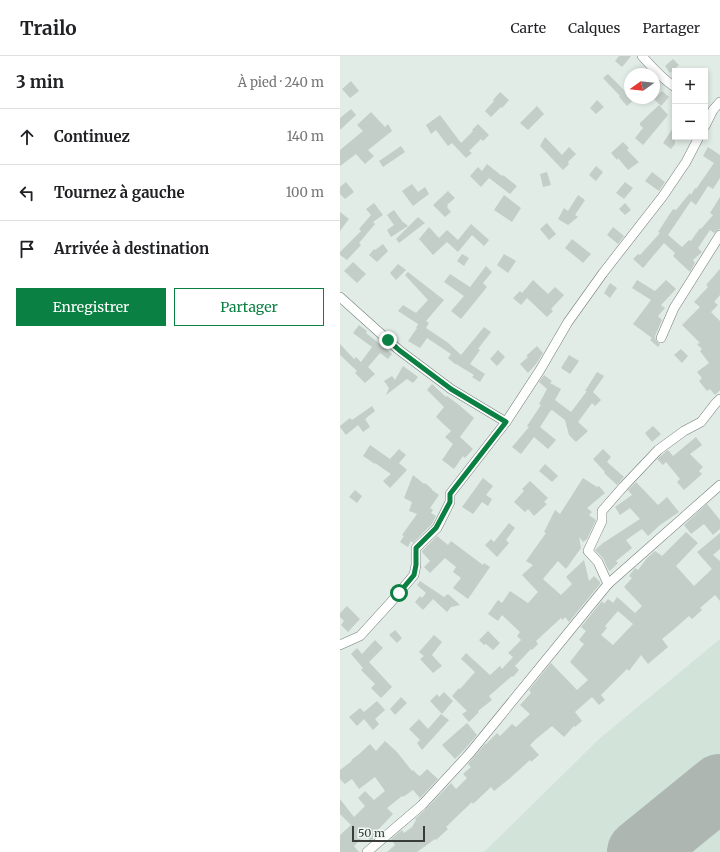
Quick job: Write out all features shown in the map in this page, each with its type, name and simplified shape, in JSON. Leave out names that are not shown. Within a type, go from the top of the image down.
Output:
[{"type":"street","points":[[642,56],[672,85]]},
{"type":"street","points":[[708,120],[713,110],[720,102]]},
{"type":"street","points":[[708,107],[713,110]]},
{"type":"street","points":[[340,645],[360,636],[414,575],[416,565],[416,548],[436,528],[450,502],[450,494],[506,422],[540,370],[568,322],[603,273],[663,196],[686,162],[697,140]]},
{"type":"street","points":[[661,338],[674,308],[720,235]]},
{"type":"street","points":[[340,297],[399,350],[451,389],[506,422]]},
{"type":"street","points":[[608,584],[598,562],[588,551],[602,521],[602,511],[658,450],[701,422],[720,399]]},
{"type":"street","points":[[367,852],[422,805],[470,754],[608,584],[720,484]]},
{"type":"shaded area","points":[[720,639],[720,852],[484,852],[599,739]]},
{"type":"building","points":[[619,56],[631,56],[622,67],[615,61]]},
{"type":"building","points":[[673,59],[679,65],[676,68],[672,68],[670,73],[665,66]]},
{"type":"building","points":[[608,74],[624,90],[624,103],[619,97],[620,96],[603,78]]},
{"type":"building","points":[[351,81],[359,91],[350,98],[342,89]]},
{"type":"building","points":[[662,91],[669,97],[661,106],[659,104],[660,93]]},
{"type":"building","points":[[500,92],[509,100],[491,117],[485,111]]},
{"type":"building","points":[[597,100],[604,107],[596,114],[590,108]]},
{"type":"building","points":[[659,105],[668,115],[643,145],[635,138],[643,128],[640,123]]},
{"type":"building","points":[[537,106],[544,114],[528,130],[520,123]]},
{"type":"building","points":[[351,109],[356,115],[340,130],[340,118]]},
{"type":"building","points":[[371,112],[385,127],[388,124],[392,131],[368,150],[374,156],[365,164],[356,154],[340,166],[340,150],[363,131],[357,125]]},
{"type":"building","points":[[440,115],[461,143],[478,124],[489,135],[483,141],[481,139],[469,151],[472,153],[466,158],[452,143],[448,146],[436,130],[431,134],[426,125]]},
{"type":"building","points":[[672,130],[672,140],[675,140],[675,144],[671,149],[663,143]]},
{"type":"building","points":[[545,137],[562,155],[569,147],[576,154],[563,170],[540,146]]},
{"type":"building","points":[[623,142],[629,148],[627,150],[639,162],[628,170],[618,158],[617,160],[611,153]]},
{"type":"building","points":[[401,146],[405,152],[383,167],[379,161]]},
{"type":"building","points":[[708,147],[720,155],[720,178],[713,189],[708,186],[696,205],[691,201],[668,235],[682,247],[689,240],[691,241],[700,228],[701,229],[713,215],[710,213],[720,197],[720,229],[714,233],[710,230],[698,248],[702,252],[693,260],[695,263],[690,272],[673,256],[675,253],[664,243],[643,268],[633,259],[638,254],[640,255],[660,233],[658,232],[673,209],[676,210],[690,193],[691,195],[714,163],[703,156]]},
{"type":"building","points":[[487,164],[517,186],[510,194],[489,178],[481,187],[470,176],[478,167],[482,171]]},
{"type":"building","points":[[596,166],[603,172],[596,181],[589,175]]},
{"type":"building","points":[[547,172],[551,185],[543,187],[540,174]]},
{"type":"building","points":[[652,172],[665,182],[659,191],[645,181]]},
{"type":"building","points":[[346,182],[354,192],[345,199],[340,194],[340,187]]},
{"type":"building","points":[[625,182],[633,188],[624,199],[616,193]]},
{"type":"building","points":[[412,184],[418,192],[425,187],[429,194],[413,206],[402,191]]},
{"type":"building","points":[[448,191],[455,198],[447,205],[451,212],[445,217],[433,205]]},
{"type":"building","points":[[504,195],[521,208],[512,222],[494,210]]},
{"type":"building","points":[[578,195],[585,200],[575,215],[578,217],[568,225],[558,219],[564,208],[568,211]]},
{"type":"building","points":[[374,203],[383,215],[373,222],[375,224],[359,243],[361,245],[347,260],[340,255],[340,252],[361,231],[359,229],[371,215],[366,209]]},
{"type":"building","points":[[625,203],[631,210],[625,215],[619,209]]},
{"type":"building","points":[[394,210],[402,221],[408,226],[391,237],[387,230],[394,225],[387,215]]},
{"type":"building","points":[[340,212],[349,219],[340,231]]},
{"type":"building","points":[[418,217],[425,223],[399,243],[396,239]]},
{"type":"building","points":[[547,223],[556,234],[549,240],[540,229]]},
{"type":"building","points":[[471,224],[489,240],[484,246],[472,235],[458,252],[447,242],[433,255],[419,239],[429,227],[439,238],[447,230],[458,240]]},
{"type":"building","points":[[613,227],[624,236],[618,244],[607,235]]},
{"type":"building","points":[[572,239],[591,254],[583,263],[565,248]]},
{"type":"building","points":[[383,244],[388,251],[377,262],[369,255],[374,249],[375,250]]},
{"type":"building","points":[[462,254],[469,258],[464,266],[457,261]]},
{"type":"building","points":[[504,254],[516,261],[508,273],[497,265]]},
{"type":"building","points":[[353,262],[366,274],[357,283],[344,271]]},
{"type":"building","points":[[398,264],[406,270],[396,280],[390,273]]},
{"type":"building","points":[[486,266],[492,272],[483,283],[487,287],[461,319],[451,311],[464,296],[444,282],[450,274],[470,287]]},
{"type":"building","points":[[720,269],[720,295],[714,302],[718,305],[711,312],[720,321],[720,390],[715,395],[710,389],[707,391],[699,381],[702,378],[697,372],[709,363],[700,351],[702,349],[697,344],[700,343],[682,325],[700,307],[694,302],[708,287],[706,285]]},
{"type":"building","points":[[408,272],[444,300],[426,321],[429,323],[426,328],[447,342],[461,355],[484,327],[491,332],[478,349],[480,350],[470,364],[485,374],[480,382],[472,377],[474,375],[448,358],[451,354],[427,338],[420,348],[408,341],[418,324],[398,311],[403,305],[416,313],[428,300],[405,275]]},
{"type":"building","points":[[533,280],[548,294],[555,287],[564,295],[551,309],[553,311],[547,317],[527,298],[521,305],[513,298],[520,291],[522,293]]},
{"type":"building","points":[[637,280],[655,291],[666,280],[676,289],[661,305],[665,308],[658,316],[662,320],[655,336],[656,341],[660,344],[658,347],[650,340],[652,338],[633,324],[651,300],[632,288]]},
{"type":"building","points":[[610,283],[617,288],[610,298],[604,293]]},
{"type":"building","points":[[359,325],[367,331],[366,333],[392,354],[388,359],[380,353],[368,367],[375,374],[365,383],[355,373],[357,371],[340,355],[340,344],[354,359],[356,357],[361,362],[372,347],[353,333]]},
{"type":"building","points":[[537,346],[543,353],[528,373],[520,364]]},
{"type":"building","points":[[681,349],[688,356],[682,363],[674,355]]},
{"type":"building","points":[[498,350],[505,357],[497,366],[490,359]]},
{"type":"building","points":[[569,355],[579,361],[570,374],[561,368]]},
{"type":"building","points":[[403,366],[418,377],[413,383],[407,379],[386,395],[389,388],[384,381],[392,376],[395,380]]},
{"type":"building","points":[[597,372],[604,376],[593,392],[601,400],[595,406],[592,403],[578,422],[588,431],[576,442],[569,435],[565,420],[551,410],[540,427],[556,440],[548,449],[534,437],[521,454],[512,447],[529,427],[527,426],[541,405],[539,404],[547,389],[539,382],[544,375],[552,381],[550,383],[561,389],[555,400],[571,412],[587,391],[585,391]]},
{"type":"building","points":[[432,384],[446,397],[447,396],[459,405],[474,418],[460,437],[473,449],[465,458],[463,456],[454,469],[442,460],[453,444],[445,437],[451,431],[436,417],[444,407],[427,390]]},
{"type":"building","points":[[372,406],[375,411],[365,419],[370,427],[363,432],[358,425],[346,435],[340,426],[350,418],[352,420]]},
{"type":"building","points":[[653,426],[661,434],[652,442],[645,433]]},
{"type":"building","points":[[696,437],[702,445],[690,454],[703,467],[699,471],[702,474],[684,490],[677,482],[680,479],[666,462],[663,465],[657,459],[668,450],[673,456]]},
{"type":"building","points":[[370,445],[390,459],[399,449],[406,455],[399,463],[407,470],[390,488],[383,481],[391,474],[363,456]]},
{"type":"building","points":[[603,449],[611,457],[607,462],[624,477],[617,485],[604,473],[605,472],[593,459]]},
{"type":"building","points":[[545,464],[558,476],[552,482],[539,471]]},
{"type":"building","points":[[413,475],[439,495],[430,508],[433,510],[431,513],[436,516],[432,524],[413,543],[411,541],[408,547],[400,542],[404,536],[402,535],[417,514],[409,511],[412,502],[404,498]]},
{"type":"building","points":[[483,478],[493,486],[486,495],[492,499],[488,506],[482,502],[473,514],[462,507]]},
{"type":"building","points":[[583,478],[597,487],[599,486],[605,493],[587,508],[592,512],[589,515],[596,520],[587,539],[583,542],[579,537],[581,548],[566,569],[558,561],[543,579],[561,595],[572,584],[566,577],[584,560],[589,581],[594,576],[600,584],[569,622],[565,617],[563,620],[561,618],[536,641],[538,644],[532,650],[531,649],[515,666],[519,670],[513,677],[512,676],[489,696],[492,700],[478,711],[479,712],[469,722],[462,714],[467,711],[452,696],[475,672],[461,659],[466,653],[490,675],[500,666],[502,669],[513,657],[508,653],[521,640],[517,636],[520,632],[502,615],[498,621],[488,614],[498,600],[502,603],[510,591],[528,603],[538,592],[522,575],[533,565],[526,561],[546,533],[544,532],[555,510],[560,514]]},
{"type":"building","points":[[530,481],[548,498],[544,502],[547,504],[534,516],[528,509],[525,512],[514,502],[524,491],[522,489]]},
{"type":"building","points":[[636,482],[658,505],[667,497],[679,512],[660,525],[648,536],[642,529],[626,540],[632,548],[616,561],[618,563],[610,571],[603,558],[595,550],[603,543],[640,519],[630,508],[620,515],[615,507],[632,495],[628,490]]},
{"type":"building","points":[[355,490],[362,496],[357,503],[349,497]]},
{"type":"building","points":[[707,504],[720,520],[720,529],[713,535],[704,524],[691,534],[684,525]]},
{"type":"building","points":[[509,523],[515,528],[506,540],[509,543],[497,557],[485,545],[491,539],[494,542]]},
{"type":"building","points":[[686,532],[698,543],[676,566],[694,586],[712,569],[697,552],[720,533],[720,549],[713,555],[720,561],[720,601],[715,595],[700,608],[702,610],[692,619],[689,616],[662,639],[668,647],[648,664],[641,655],[629,671],[627,669],[601,695],[605,700],[599,705],[592,697],[575,712],[582,721],[575,727],[574,726],[564,737],[552,726],[536,739],[530,745],[539,755],[531,762],[530,760],[494,791],[491,787],[473,804],[472,802],[446,827],[448,829],[436,840],[435,839],[417,852],[387,852],[395,845],[391,839],[402,830],[404,833],[412,827],[416,820],[415,819],[451,783],[456,789],[467,778],[463,774],[471,767],[468,764],[485,744],[497,733],[500,736],[512,724],[516,727],[530,714],[520,705],[531,693],[529,690],[551,663],[577,690],[588,680],[570,662],[584,644],[579,640],[586,631],[581,627],[602,601],[604,604],[608,599],[613,603],[617,597],[635,613],[642,606],[624,587],[632,578],[629,576],[635,568],[638,570],[647,558],[655,551],[662,556]],"holes":[[[618,611],[633,624],[613,645],[601,635],[607,628],[605,626]]]},
{"type":"building","points":[[437,536],[448,545],[451,541],[483,565],[484,563],[490,567],[468,599],[453,588],[461,578],[453,572],[456,567],[445,558],[430,573],[424,567],[430,561],[422,551]]},
{"type":"building","points":[[420,581],[444,597],[448,594],[460,605],[451,607],[447,612],[433,599],[423,610],[415,602],[420,596],[422,598],[426,593],[417,585]]},
{"type":"building","points":[[347,606],[360,619],[348,632],[341,625],[344,621],[340,617],[340,613]]},
{"type":"building","points":[[395,630],[402,638],[397,643],[389,635]]},
{"type":"building","points":[[488,631],[500,643],[493,650],[479,640]]},
{"type":"building","points":[[434,635],[442,642],[432,655],[442,666],[433,673],[420,659],[424,656],[419,652]]},
{"type":"building","points":[[375,640],[383,648],[369,662],[392,687],[381,698],[371,688],[375,684],[361,670],[363,668],[351,654],[357,648],[362,654]]},
{"type":"building","points":[[444,692],[453,701],[442,714],[430,701],[437,694],[439,697]]},
{"type":"building","points":[[401,697],[407,703],[395,715],[390,709]]},
{"type":"building","points":[[377,701],[385,710],[375,719],[379,724],[373,730],[364,719],[357,726],[349,717],[360,708],[364,712]]},
{"type":"building","points":[[441,714],[449,720],[422,750],[417,743],[420,740],[409,729],[419,719],[428,729]]},
{"type":"building","points":[[467,723],[477,735],[455,759],[442,745]]},
{"type":"building","points":[[385,741],[397,752],[412,771],[413,770],[420,776],[427,769],[438,779],[420,798],[413,790],[403,797],[402,796],[387,808],[393,814],[375,833],[377,835],[371,841],[365,835],[354,846],[359,852],[340,852],[340,835],[351,825],[340,814],[340,799],[354,817],[365,806],[358,798],[365,791],[374,800],[385,791],[375,777],[359,789],[352,779],[345,784],[340,779],[340,770],[370,744],[376,751]]},
{"type":"runway","points":[[640,852],[720,787]]},
{"type":"route","points":[[388,340],[451,389],[506,422],[450,494],[450,502],[436,528],[416,548],[416,565],[414,575],[399,593]]}]
